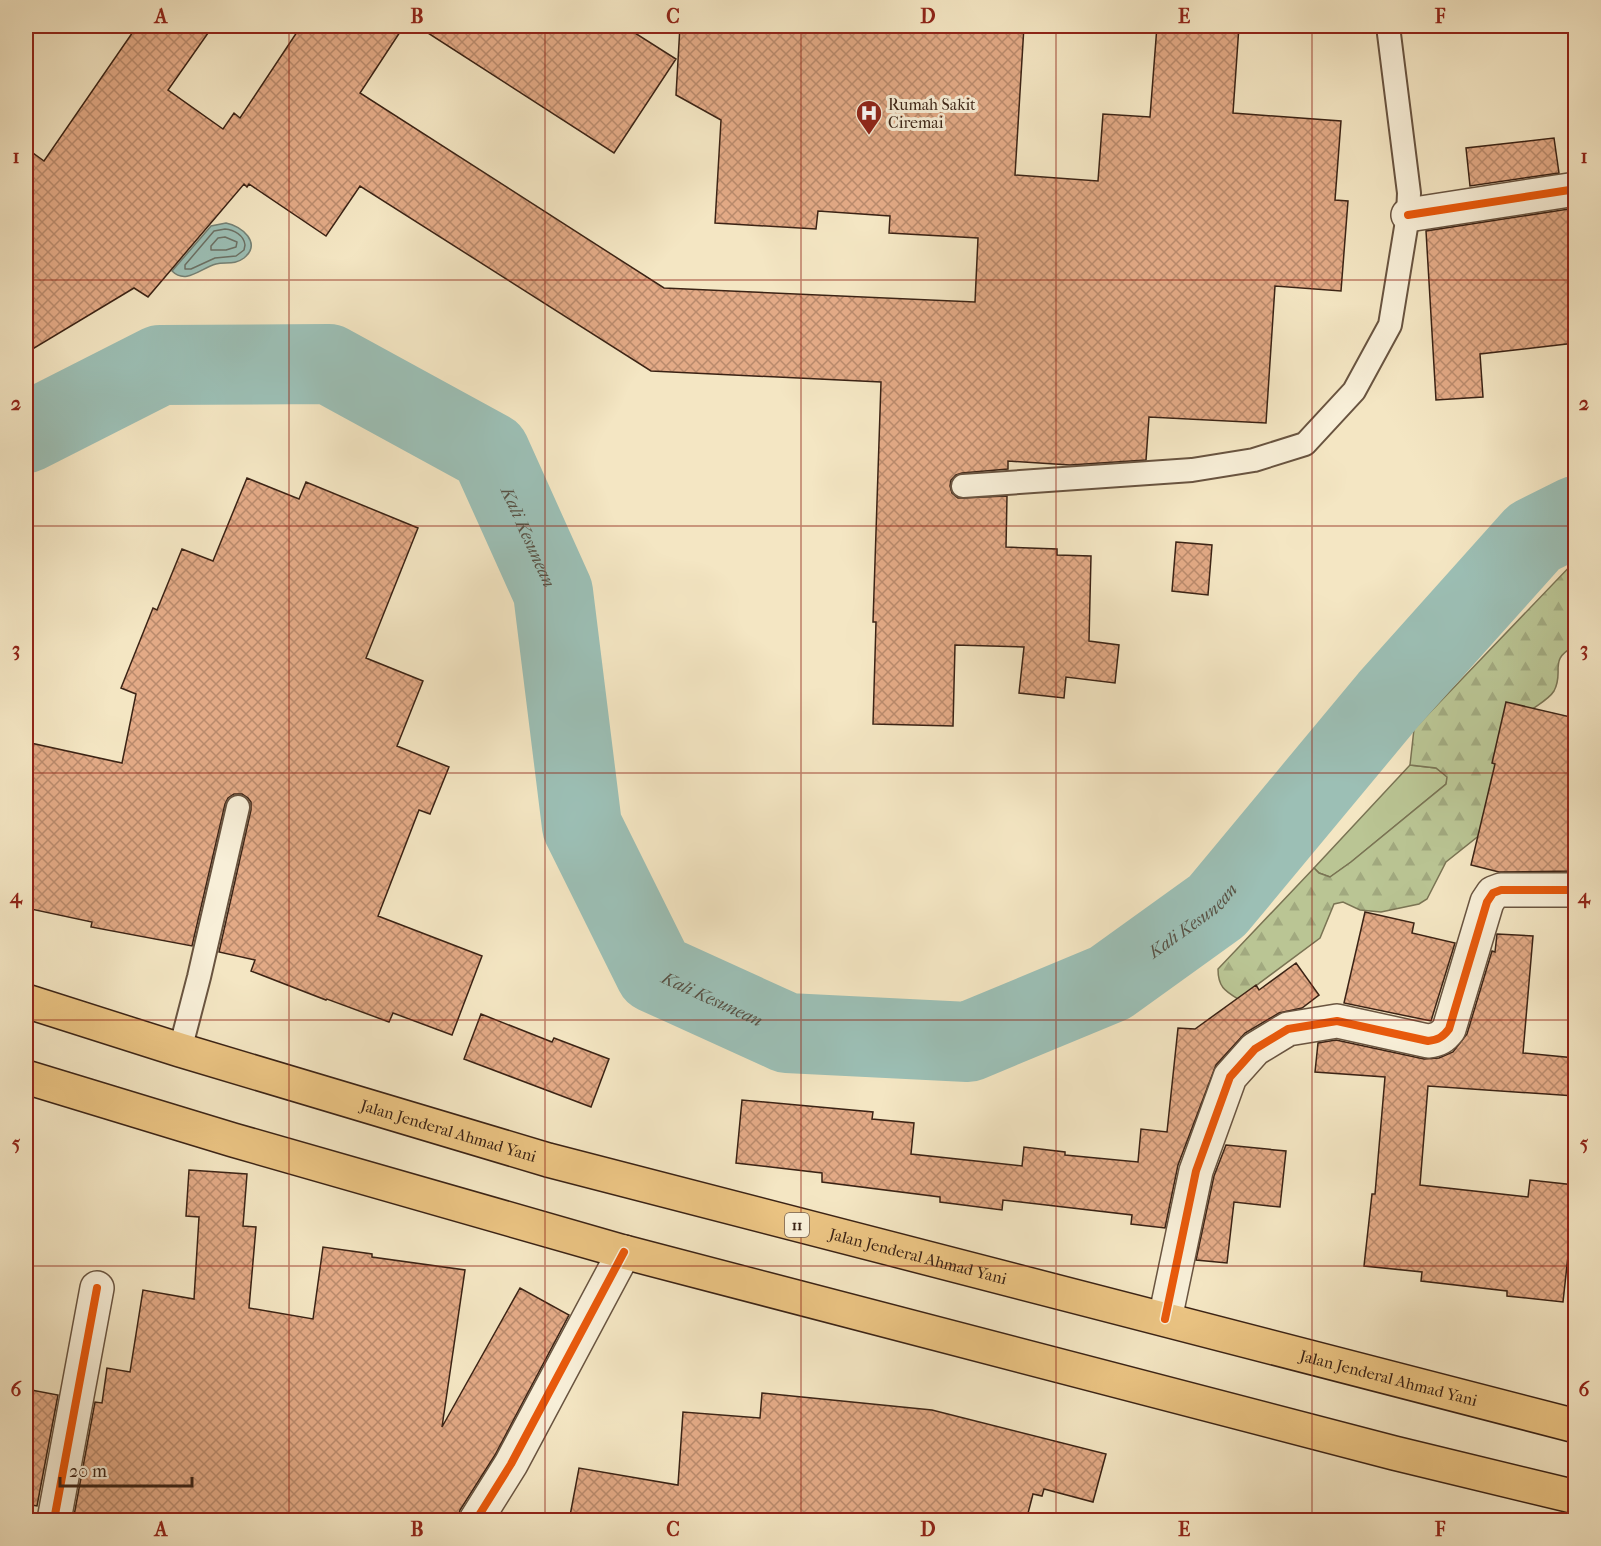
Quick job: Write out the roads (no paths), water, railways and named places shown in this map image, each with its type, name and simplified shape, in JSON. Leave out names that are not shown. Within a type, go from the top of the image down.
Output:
[{"type":"highway","name":"Jalan Jenderal Ahmad Yani","points":[[26,1001],[180,1050],[548,1160],[1575,1426]]},
{"type":"highway","points":[[26,1077],[233,1140],[624,1252],[1394,1453],[1575,1497]]},
{"type":"street","points":[[1408,215],[1575,189]]},
{"type":"street","points":[[1165,1319],[1196,1171],[1230,1077],[1255,1049],[1288,1029],[1337,1021],[1428,1041],[1437,1040],[1449,1029],[1487,902],[1493,893],[1510,890],[1575,890]]},
{"type":"street","points":[[476,1521],[511,1464],[624,1252]]},
{"type":"street","points":[[54,1521],[97,1288]]},
{"type":"lane","points":[[963,486],[1192,470],[1254,460],[1305,444],[1354,391],[1390,325],[1408,215],[1409,193],[1388,26]]},
{"type":"lane","points":[[180,1050],[238,807]]},
{"type":"water","points":[[226,223],[238,228],[248,236],[251,247],[244,258],[234,262],[216,264],[188,276],[177,275],[172,271],[211,226]]},
{"type":"waterway","name":"Kali Kesunean","points":[[26,433],[160,365],[329,364],[490,452],[553,592],[582,826],[655,973],[787,1033],[968,1042],[1110,983],[1217,906],[1389,699],[1534,537],[1576,516]]},
{"type":"place","name":"Rumah Sakit Ciremai","points":[[869,136]]}]
